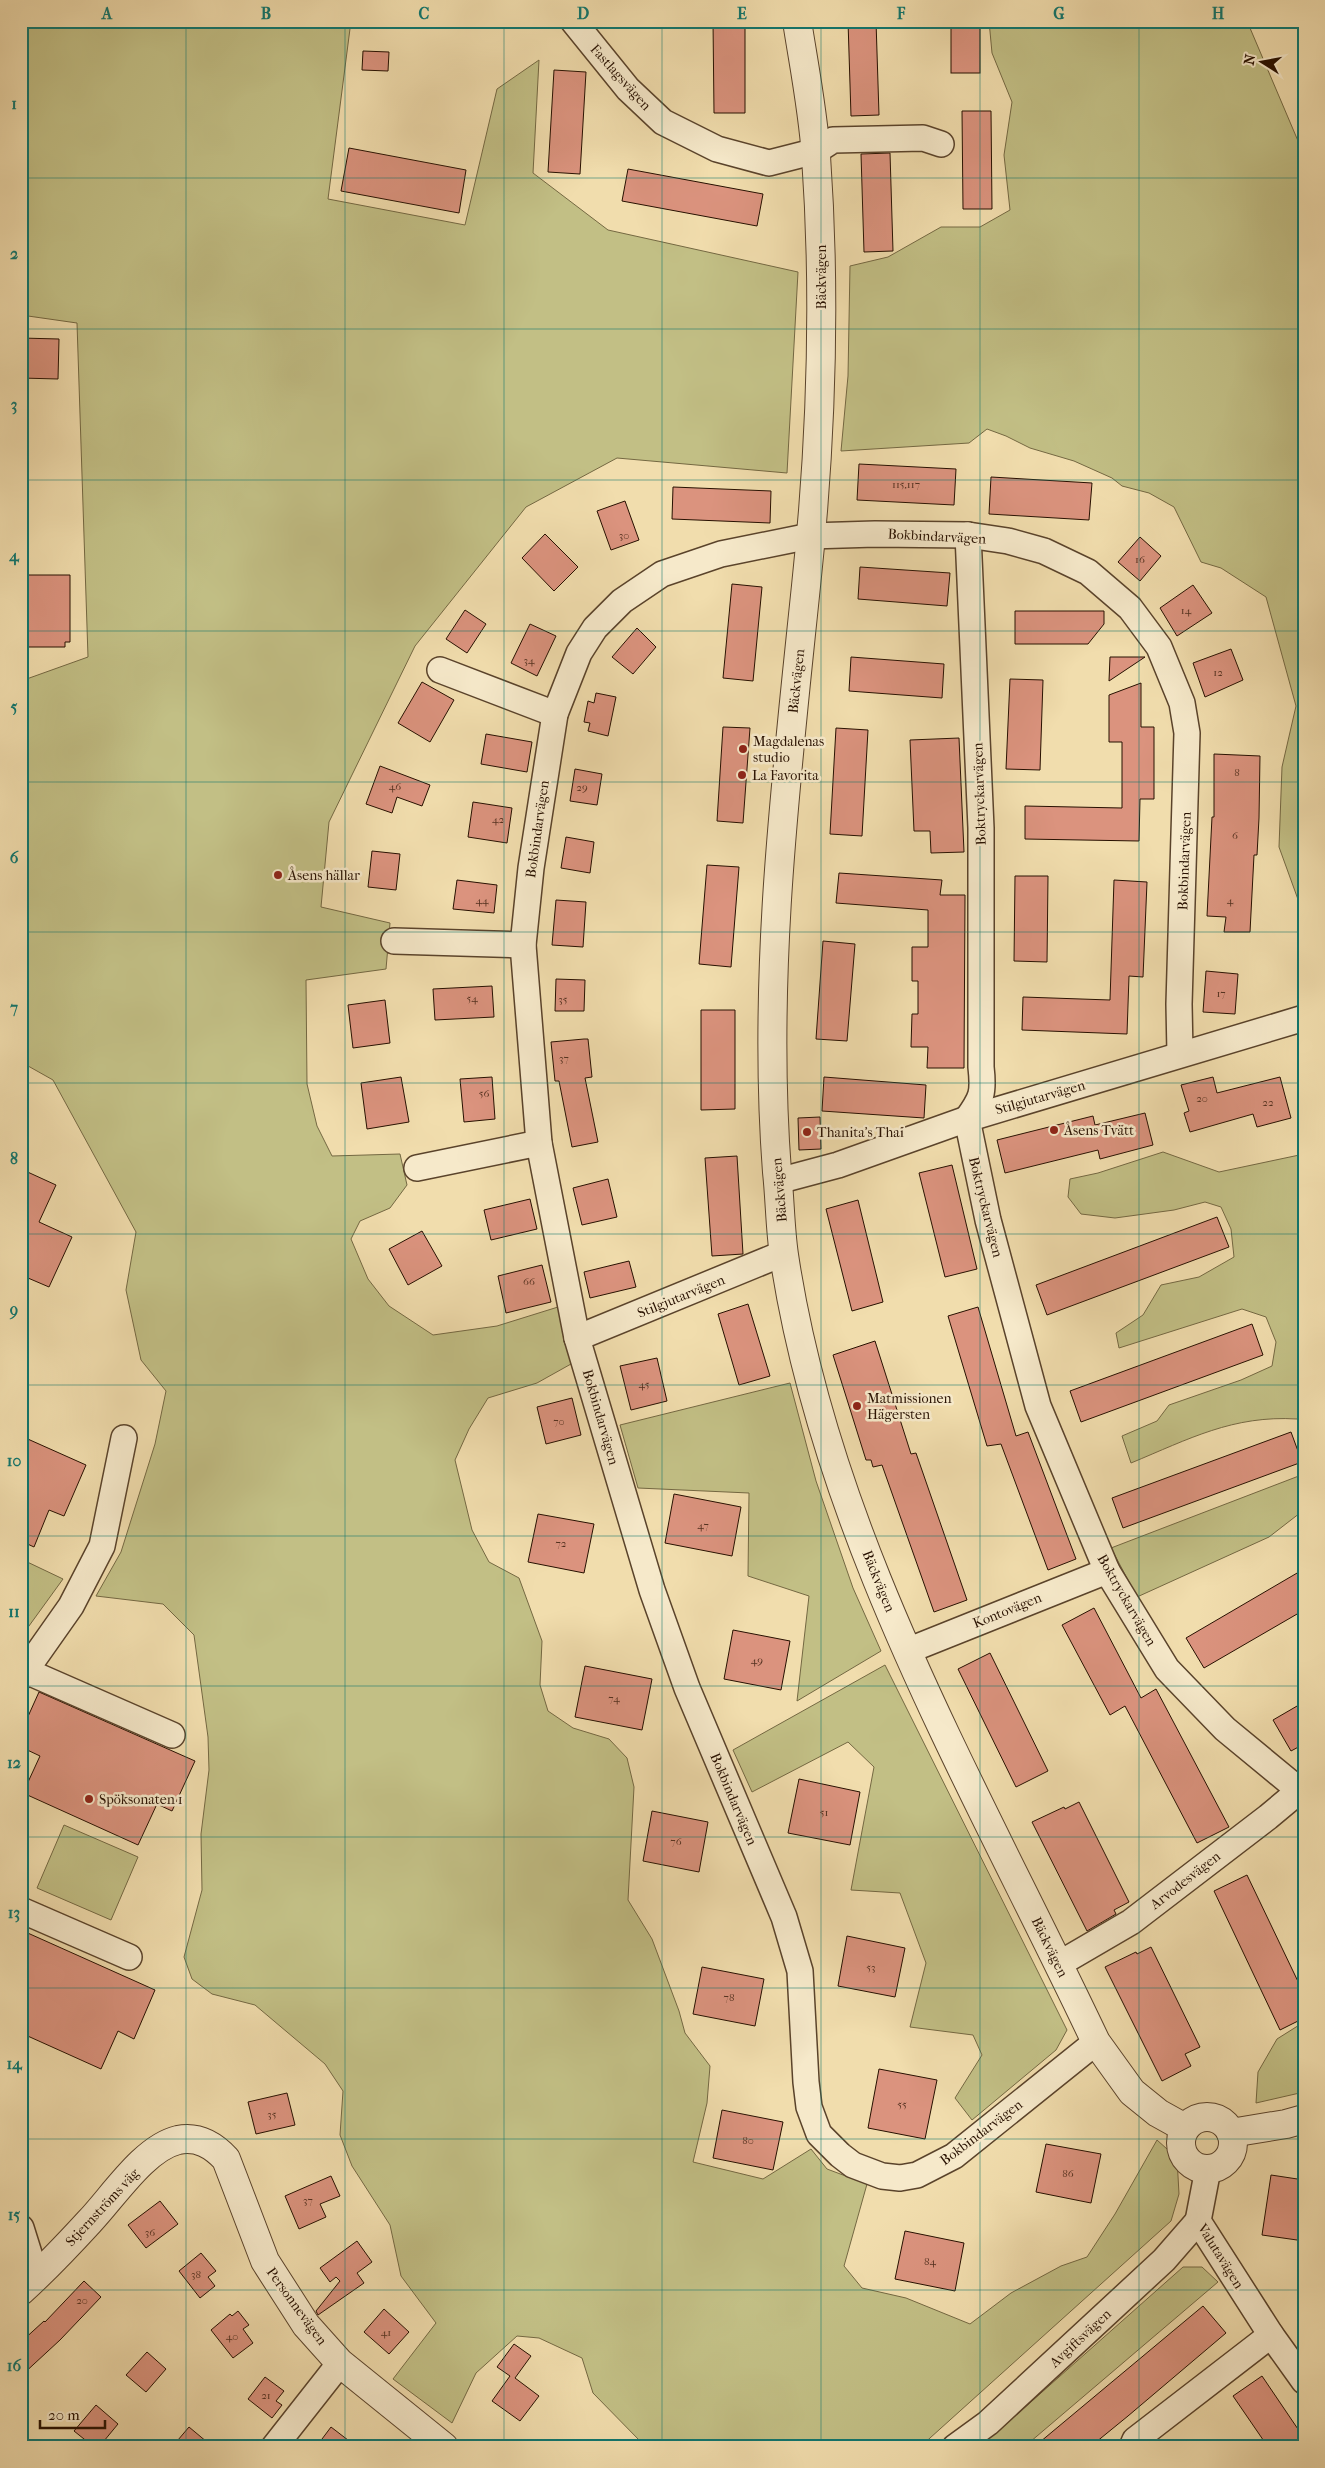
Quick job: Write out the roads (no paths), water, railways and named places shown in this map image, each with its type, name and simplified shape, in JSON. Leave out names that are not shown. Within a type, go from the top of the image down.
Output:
[{"type":"street","name":"Fastlagsvägen","points":[[573,21],[628,89],[663,122],[716,149],[769,164],[816,152]]},
{"type":"street","name":"Bäckvägen","points":[[797,21],[816,152],[823,278],[810,536],[794,690],[774,970],[773,1110],[784,1253],[801,1338],[823,1424],[861,1536],[907,1651],[1096,2042],[1132,2092],[1158,2113],[1185,2128]]},
{"type":"street","points":[[816,152],[833,140],[923,138],[941,144]]},
{"type":"street","name":"Bokbindarvägen","points":[[1096,2042],[954,2156],[917,2174],[900,2178],[882,2176],[853,2165],[840,2155],[819,2134],[809,2107],[800,1971],[784,1917],[688,1688],[652,1590],[577,1338],[539,1143],[523,945],[531,868],[555,714],[579,653],[595,628],[622,601],[662,574],[712,557],[810,536],[875,534],[968,535],[1008,541],[1044,551],[1088,572],[1130,608],[1159,647],[1182,703],[1188,733],[1180,1054]]},
{"type":"street","name":"Boktryckarvägen","points":[[968,535],[981,828],[982,1067],[984,1088],[980,1100],[966,1119],[988,1220],[1038,1406],[1107,1571],[1167,1669],[1225,1729],[1301,1788]]},
{"type":"street","points":[[440,670],[555,714]]},
{"type":"street","points":[[394,941],[523,945]]},
{"type":"street","name":"Stilgjutarvägen","points":[[778,1181],[838,1164],[966,1119],[1304,1018]]},
{"type":"street","points":[[417,1168],[539,1143]]},
{"type":"street","name":"Stilgjutarvägen","points":[[577,1338],[784,1253]]},
{"type":"street","points":[[124,1438],[102,1546],[71,1606],[24,1674],[172,1735]]},
{"type":"street","name":"Kontovägen","points":[[907,1651],[1107,1571]]},
{"type":"street","name":"Arvodesvägen","points":[[1059,1964],[1131,1922],[1268,1817],[1301,1788]]},
{"type":"street","points":[[21,1910],[130,1957]]},
{"type":"street","points":[[1205,2117],[1221,2121],[1231,2133],[1232,2149],[1229,2157],[1216,2167],[1208,2169],[1192,2165],[1182,2152],[1181,2144],[1185,2128],[1197,2118],[1205,2117]]},
{"type":"street","points":[[1231,2133],[1286,2124],[1304,2119]]},
{"type":"street","name":"Stjernströms väg","points":[[29,2284],[90,2221],[148,2156],[178,2140],[193,2139]]},
{"type":"street","name":"Personnevägen","points":[[193,2139],[215,2148],[226,2159],[264,2261],[306,2324],[340,2363],[444,2447]]},
{"type":"street","name":"Valutavägen","points":[[1208,2169],[1198,2221],[1271,2335],[1304,2381]]},
{"type":"street","name":"Avgiftsvägen","points":[[955,2447],[988,2423],[1164,2260],[1198,2221]]},
{"type":"street","points":[[21,2228],[29,2284]]},
{"type":"street","points":[[1132,2447],[1135,2440],[1271,2335]]},
{"type":"street","points":[[274,2447],[340,2363]]},
{"type":"place","name":"Magdalenas studio","points":[[743,749]]},
{"type":"place","name":"La Favorita","points":[[742,775]]},
{"type":"place","name":"Åsens hällar","points":[[278,875]]},
{"type":"place","name":"Åsens Tvätt","points":[[1054,1130]]},
{"type":"place","name":"Thanita's Thai","points":[[807,1132]]},
{"type":"place","name":"Matmissionen Hägersten","points":[[857,1406]]},
{"type":"place","name":"Spöksonaten 1","points":[[89,1799]]}]
